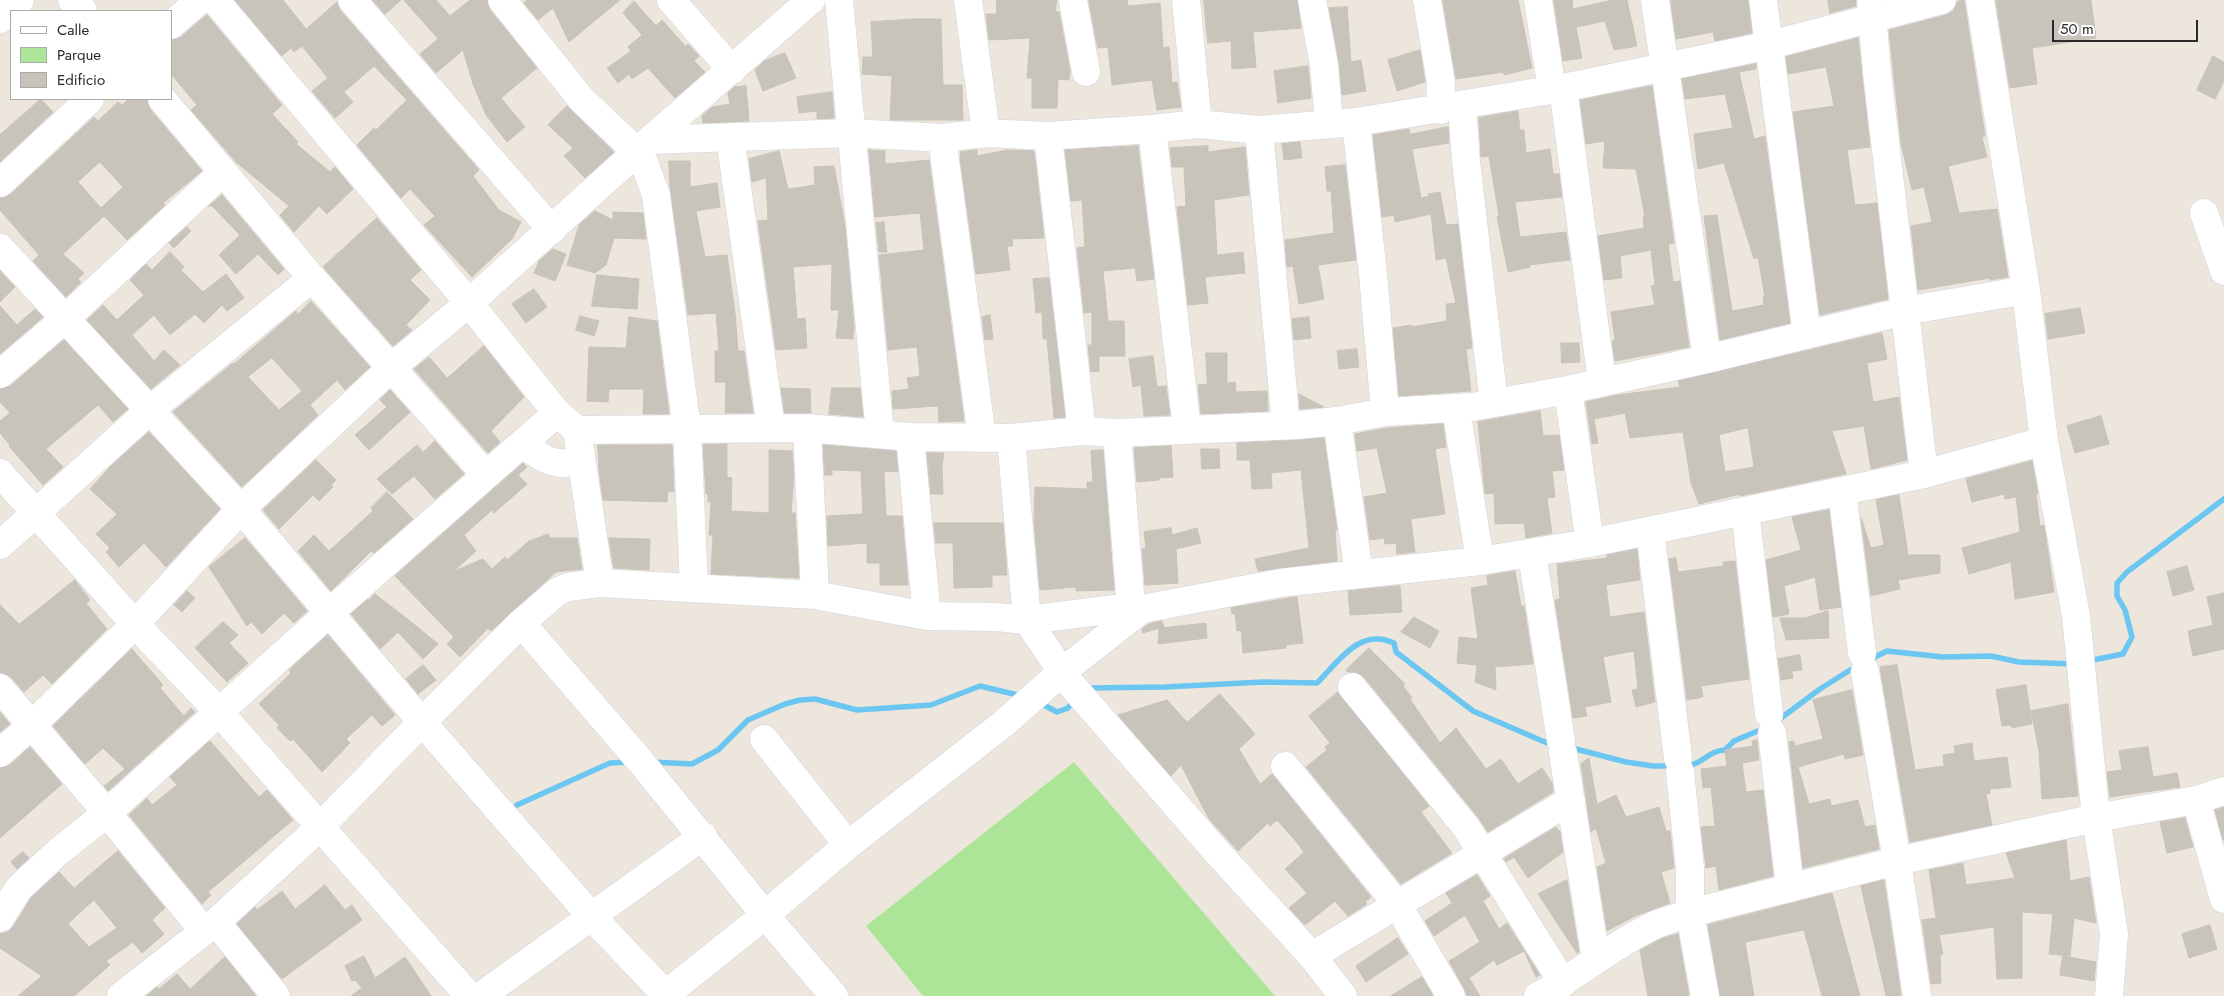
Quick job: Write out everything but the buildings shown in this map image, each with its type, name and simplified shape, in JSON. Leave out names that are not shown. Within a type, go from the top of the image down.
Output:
[{"type":"street","points":[[0,19],[20,0]]},
{"type":"street","points":[[72,0],[82,10]]},
{"type":"street","points":[[172,24],[200,0]]},
{"type":"street","points":[[215,0],[468,303],[557,413],[577,430],[807,428],[910,437],[1011,438],[1082,431],[1117,433],[1337,421],[1385,412],[1456,408],[1494,403],[1568,390],[1707,359],[1905,311],[2026,290]]},
{"type":"street","points":[[352,0],[552,230]]},
{"type":"street","points":[[502,0],[582,100],[644,146],[730,137],[851,133],[942,138],[986,133],[1048,136],[1198,124],[1259,130],[1356,122],[1451,108],[1665,67],[1770,45],[1872,9],[1942,0]]},
{"type":"street","points":[[670,0],[732,70]]},
{"type":"street","points":[[0,753],[32,725],[135,624],[241,509],[392,367],[552,230],[644,146],[811,0]]},
{"type":"street","points":[[839,0],[880,434]]},
{"type":"street","points":[[968,0],[986,133]]},
{"type":"street","points":[[1073,0],[1086,72]]},
{"type":"street","points":[[1186,0],[1198,124]]},
{"type":"street","points":[[1312,0],[1324,65],[1329,123]]},
{"type":"street","points":[[1427,0],[1441,82],[1451,108],[1466,160],[1494,403]]},
{"type":"street","points":[[1538,0],[1557,89],[1602,382]]},
{"type":"street","points":[[1655,0],[1707,359]]},
{"type":"street","points":[[1763,0],[1807,335]]},
{"type":"street","points":[[1980,0],[2026,290],[2044,441],[2076,616],[2096,818],[2114,934],[2109,996]]},
{"type":"street","points":[[1872,9],[1924,474]]},
{"type":"street","points":[[0,183],[89,100]]},
{"type":"street","points":[[163,100],[312,278],[486,475]]},
{"type":"street","points":[[1356,122],[1385,412]]},
{"type":"street","points":[[1152,129],[1187,429]]},
{"type":"street","points":[[1259,130],[1286,425]]},
{"type":"street","points":[[1048,136],[1082,431]]},
{"type":"street","points":[[730,137],[771,428]]},
{"type":"street","points":[[942,138],[982,438]]},
{"type":"street","points":[[644,146],[644,162],[656,195],[687,429],[694,587]]},
{"type":"street","points":[[0,374],[66,318],[223,172]]},
{"type":"street","points":[[2204,212],[2224,271]]},
{"type":"street","points":[[0,248],[241,509],[422,722],[592,917],[665,996],[765,915],[848,844],[1004,724],[1137,608]]},
{"type":"street","points":[[0,545],[37,514],[150,410],[312,278]]},
{"type":"street","points":[[1568,390],[1590,543]]},
{"type":"street","points":[[1456,408],[1480,562]]},
{"type":"street","points":[[0,918],[9,881],[58,852],[107,813],[329,613],[557,413]]},
{"type":"street","points":[[1337,421],[1360,574]]},
{"type":"street","points":[[807,428],[815,595]]},
{"type":"street","points":[[577,430],[600,583]]},
{"type":"street","points":[[1117,433],[1137,608]]},
{"type":"street","points":[[910,437],[927,616]]},
{"type":"street","points":[[1011,438],[1027,620],[1069,682],[1114,731],[1216,851],[1312,956],[1343,996]]},
{"type":"street","points":[[121,996],[210,927],[321,826],[522,623],[558,592],[568,587],[600,583],[815,595],[927,616],[996,617],[1027,620],[1137,608],[1280,583],[1480,562],[1532,554],[1924,474],[2044,441]]},
{"type":"street","points":[[523,443],[533,452],[550,460],[566,463],[581,457]]},
{"type":"street","points":[[0,473],[135,624],[220,712],[469,996]]},
{"type":"street","points":[[1842,491],[1863,662],[1897,861],[1917,996]]},
{"type":"street","points":[[1745,511],[1790,888]]},
{"type":"street","points":[[1650,531],[1690,868],[1690,913],[1705,996]]},
{"type":"street","points":[[1532,554],[1596,960]]},
{"type":"street","points":[[522,623],[703,836],[765,915],[834,996]]},
{"type":"street","points":[[1352,687],[1466,827],[1563,983]]},
{"type":"street","points":[[0,688],[107,813],[210,927],[276,996]]},
{"type":"street","points":[[764,739],[848,844]]},
{"type":"street","points":[[1285,766],[1397,904],[1450,996]]},
{"type":"street","points":[[1538,996],[1563,983],[1596,960],[1658,924],[1690,913],[1897,861],[2096,818],[2196,800],[2224,791]]},
{"type":"street","points":[[1312,956],[1570,800]]},
{"type":"street","points":[[2196,800],[2224,899]]},
{"type":"street","points":[[481,996],[703,836]]},
{"type":"green space","points":[[1074,762],[1275,996],[923,996],[866,926]]},
{"type":"waterway","points":[[2088,661],[2123,654],[2132,637],[2125,610],[2117,596],[2117,583],[2127,572],[2224,499]]},
{"type":"waterway","points":[[1087,688],[1165,687],[1263,682],[1317,683],[1351,649],[1371,639],[1382,639],[1394,643],[1396,652],[1473,711],[1554,746]]},
{"type":"waterway","points":[[1869,660],[1887,651],[1943,657],[1991,656],[2019,662],[2074,664]]},
{"type":"waterway","points":[[1777,721],[1820,689],[1858,665]]},
{"type":"waterway","points":[[652,762],[692,764],[718,750],[748,720],[785,704],[800,700],[815,699],[857,710],[931,705],[980,686],[1022,696]]},
{"type":"waterway","points":[[1040,703],[1057,712],[1068,708],[1074,700]]},
{"type":"waterway","points":[[1686,766],[1697,763],[1714,752],[1725,750],[1734,741],[1765,728]]},
{"type":"waterway","points":[[1568,747],[1626,762],[1653,766],[1674,766]]},
{"type":"waterway","points":[[517,805],[610,763],[631,762]]}]
